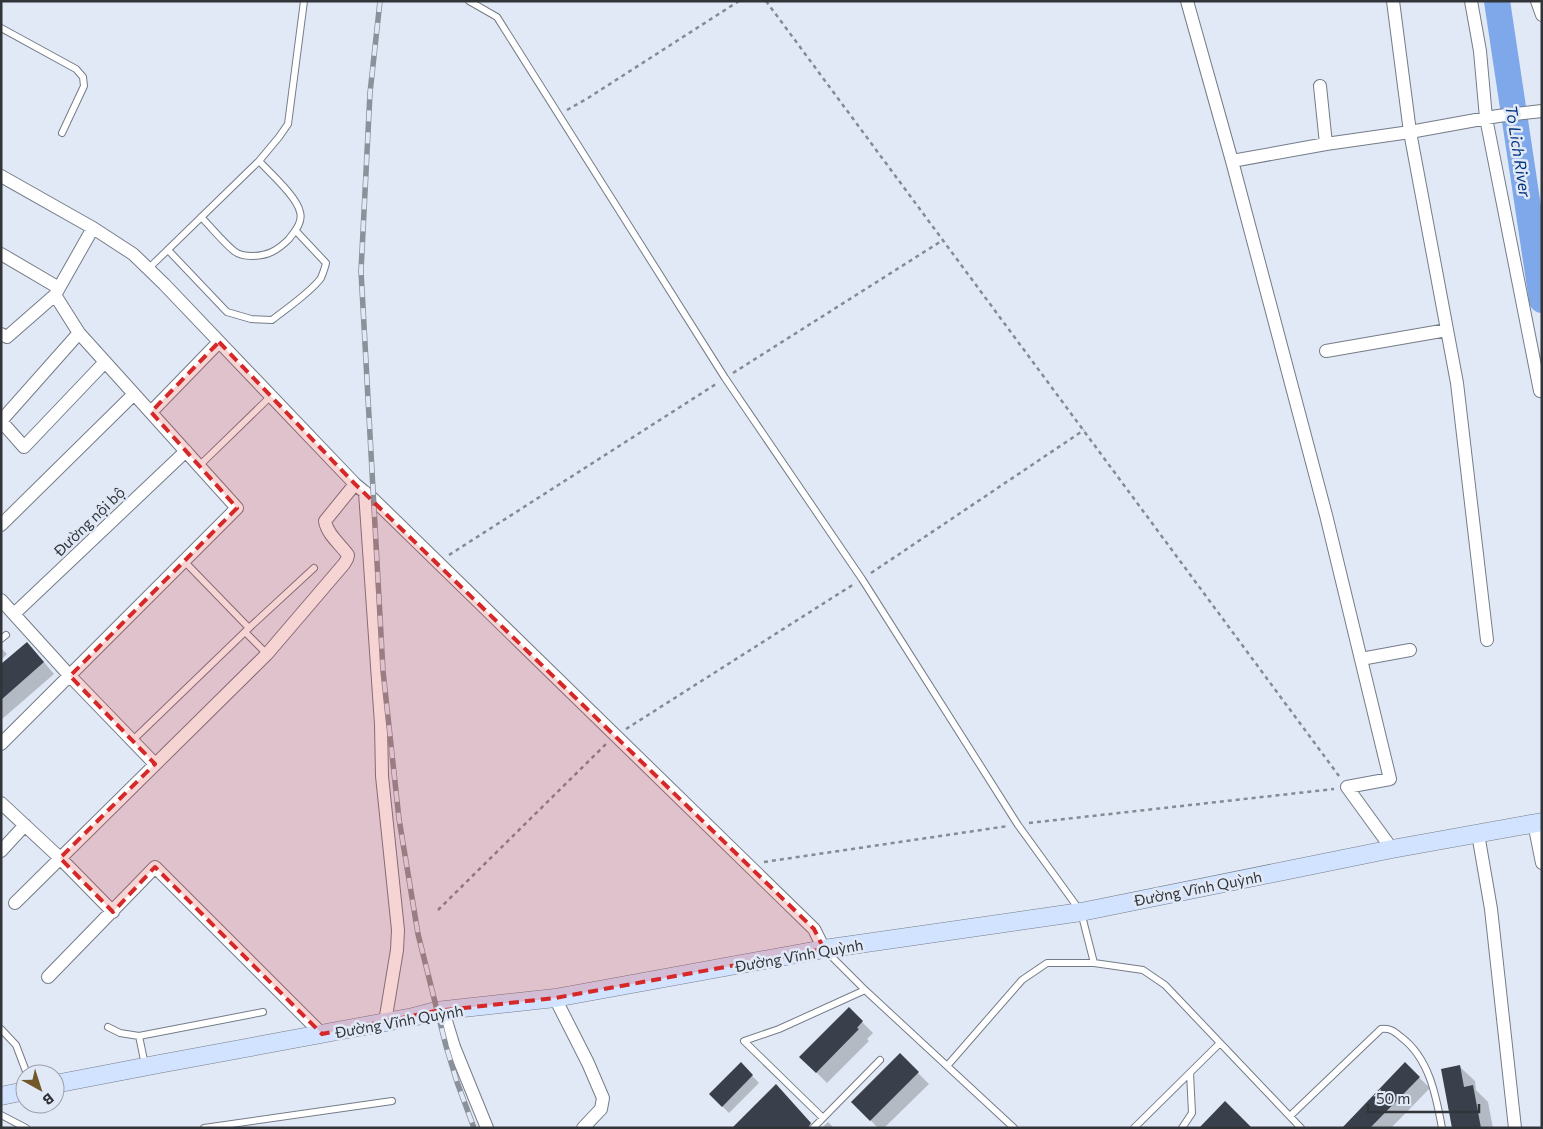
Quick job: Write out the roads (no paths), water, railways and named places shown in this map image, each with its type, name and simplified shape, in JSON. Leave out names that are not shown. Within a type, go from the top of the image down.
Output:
[{"type":"street","points":[[1187,1],[1232,161],[1326,515],[1390,779],[1348,787],[1392,849]]},
{"type":"street","points":[[1393,1],[1410,132],[1457,383],[1487,640]]},
{"type":"street","points":[[1471,1],[1540,391]]},
{"type":"street","points":[[1537,1],[1542,14]]},
{"type":"street","points":[[1320,86],[1326,144]]},
{"type":"street","points":[[1232,161],[1326,144],[1539,111]]},
{"type":"street","points":[[1,176],[93,228],[133,254],[360,488],[814,929],[824,949]]},
{"type":"street","points":[[1,334],[7,337],[57,291],[93,228]]},
{"type":"street","points":[[1,254],[57,291],[79,333],[237,508],[1,744]]},
{"type":"street","points":[[1326,351],[1447,330]]},
{"type":"street","points":[[79,333],[1,421],[24,447],[105,362]]},
{"type":"street","points":[[151,412],[219,342]]},
{"type":"street","points":[[1,525],[134,394]]},
{"type":"street","name":"Đường nội bộ","points":[[14,614],[186,451]]},
{"type":"street","points":[[15,903],[267,654],[347,559],[348,555],[332,536],[325,521],[360,488]]},
{"type":"street","points":[[360,488],[380,724],[382,776],[398,930],[397,950],[386,1022]]},
{"type":"street","points":[[1,600],[70,676],[155,764]]},
{"type":"street","points":[[1361,659],[1410,650]]},
{"type":"street","points":[[1,803],[60,858],[113,912]]},
{"type":"street","points":[[1539,822],[1542,863]]},
{"type":"street","name":"Đường Vĩnh Quỳnh","points":[[65,1082],[436,1011],[555,998],[824,949],[1080,912],[1392,849],[1539,822]]},
{"type":"street","points":[[1,851],[25,825]]},
{"type":"street","points":[[1478,834],[1492,909],[1515,1128]]},
{"type":"street","points":[[48,977],[156,867],[322,1034]]},
{"type":"street","points":[[555,998],[588,1063],[603,1098],[601,1109],[583,1128]]},
{"type":"street","points":[[443,1011],[454,1047],[487,1128]]},
{"type":"street","points":[[1,1096],[15,1093]]},
{"type":"lane","points":[[148,269],[259,161],[288,124],[304,1]]},
{"type":"lane","points":[[469,1],[497,17],[725,378],[862,579],[1018,824],[1080,912],[1094,963]]},
{"type":"lane","points":[[1,28],[76,69],[83,77],[84,86],[62,133]]},
{"type":"lane","points":[[202,217],[235,252],[244,256],[263,256],[273,253],[286,242],[296,231],[301,220],[300,212],[295,200],[259,161]]},
{"type":"lane","points":[[168,250],[227,312],[251,319],[272,320],[320,278],[326,263],[296,231]]},
{"type":"lane","points":[[199,466],[271,396]]},
{"type":"lane","points":[[184,562],[267,654]]},
{"type":"lane","points":[[133,740],[314,568]]},
{"type":"lane","points":[[824,949],[865,990],[1014,1128]]},
{"type":"lane","points":[[947,1066],[1022,980],[1047,963],[1094,963],[1142,970],[1165,985],[1301,1128]]},
{"type":"lane","points":[[823,1118],[744,1042],[779,1030],[865,990]]},
{"type":"lane","points":[[108,1027],[120,1033],[139,1036],[263,1012]]},
{"type":"lane","points":[[1290,1116],[1380,1029],[1386,1028],[1392,1029],[1416,1051],[1427,1072],[1435,1094],[1442,1128]]},
{"type":"lane","points":[[1,1029],[16,1045],[23,1064]]},
{"type":"lane","points":[[139,1036],[145,1066]]},
{"type":"lane","points":[[1134,1128],[1220,1044]]},
{"type":"lane","points":[[813,1128],[880,1060]]},
{"type":"lane","points":[[1182,1128],[1192,1114],[1190,1073]]},
{"type":"lane","points":[[204,1128],[392,1101]]},
{"type":"lane","points":[[1,1115],[26,1128]]},
{"type":"waterway","name":"To Lich River","points":[[1497,1],[1542,300]]},
{"type":"railway","points":[[380,1],[370,93],[361,271],[383,671],[399,819],[418,934],[446,1046],[474,1128]]}]
